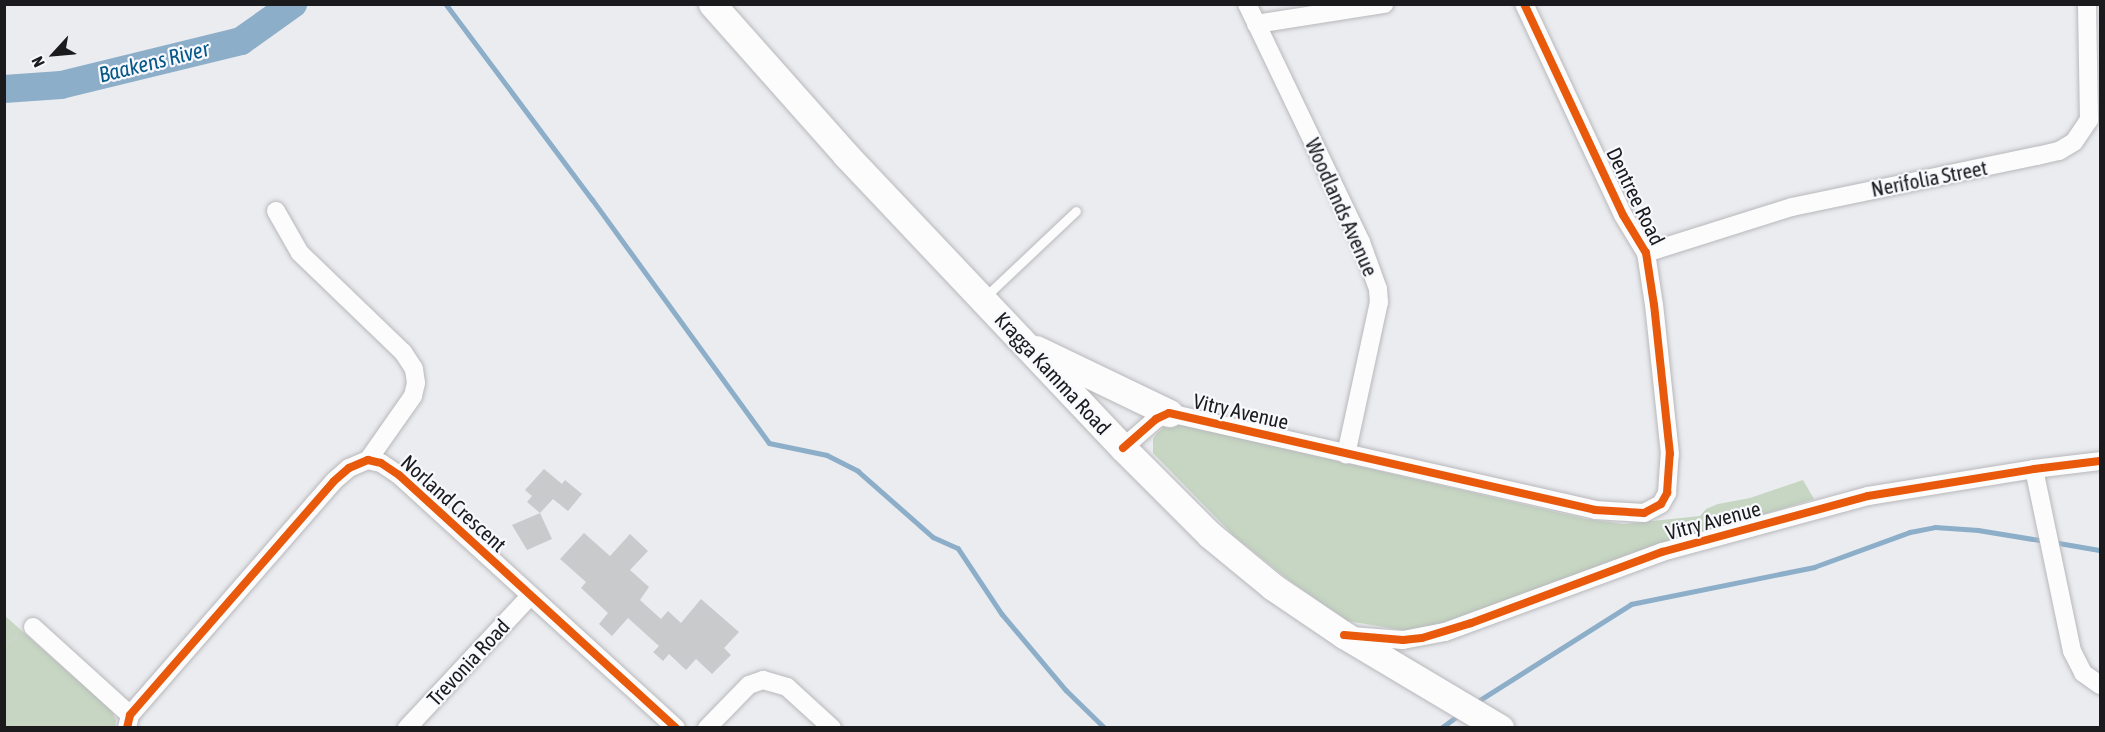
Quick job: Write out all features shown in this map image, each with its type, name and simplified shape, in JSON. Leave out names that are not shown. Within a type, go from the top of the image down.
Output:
[{"type":"main road","name":"Kragga Kamma Road","points":[[712,4],[846,155],[1123,448],[1240,562],[1344,635],[1500,728]]},
{"type":"main road","points":[[1024,343],[1169,413]]},
{"type":"street","name":"Woodlands Avenue","points":[[1247,4],[1361,242],[1378,289],[1379,302],[1346,454]]},
{"type":"street","points":[[1256,24],[1384,4]]},
{"type":"street","name":"Dentree Road","points":[[1524,4],[1623,215],[1646,253],[1670,454],[1667,493],[1661,504],[1644,513]]},
{"type":"street","name":"Nerifolia Street","points":[[1646,253],[1792,207],[2059,151],[2074,142],[2089,120],[2087,4]]},
{"type":"street","name":"Norland Crescent","points":[[129,721],[334,481],[349,468],[368,460],[413,396],[416,383],[414,369],[403,352],[300,253],[276,211]]},
{"type":"street","name":"Vitry Avenue","points":[[1123,448],[1156,419],[1169,413],[1595,510],[1644,513]]},
{"type":"street","name":"Norland Crescent","points":[[368,460],[381,463],[394,471],[675,728]]},
{"type":"street","name":"Vitry Avenue","points":[[1344,635],[1403,640],[1422,638],[1471,623],[1662,552],[1868,496],[2034,469],[2100,461]]},
{"type":"street","points":[[2034,469],[2075,658],[2083,673],[2100,685]]},
{"type":"street","name":"Trevonia Road","points":[[407,728],[530,596]]},
{"type":"street","points":[[33,627],[129,721]]},
{"type":"street","points":[[707,728],[749,685],[763,680],[787,687],[832,728]]},
{"type":"lane","points":[[983,299],[1076,211]]},
{"type":"green space","points":[[1175,423],[1586,519],[1624,524],[1700,516],[1706,509],[1718,504],[1750,498],[1803,480],[1814,499],[1633,554],[1432,629],[1407,631],[1348,621],[1290,581],[1234,536],[1153,453],[1153,439],[1157,433],[1167,425]]},
{"type":"green space","points":[[4,615],[112,711],[116,720],[115,727],[5,727]]},
{"type":"building","points":[[544,469],[562,484],[565,480],[582,494],[568,511],[553,499],[540,513],[527,502],[532,496],[525,490]]},
{"type":"building","points":[[540,513],[552,539],[527,550],[512,525]]},
{"type":"building","points":[[584,533],[610,556],[630,534],[648,551],[630,570],[649,587],[640,600],[661,619],[668,611],[681,623],[701,599],[739,632],[724,648],[731,655],[712,674],[696,659],[686,670],[669,654],[663,661],[653,652],[659,646],[628,618],[612,636],[599,624],[608,613],[581,588],[586,582],[560,559]]},
{"type":"waterway","name":"Baakens River","points":[[4,89],[61,85],[241,41],[293,4]]},
{"type":"waterway","points":[[446,4],[592,199],[769,443],[827,455],[858,471],[933,537],[958,548],[1002,614],[1066,690],[1105,728]]},
{"type":"waterway","points":[[1480,700],[1631,604],[1814,567],[1910,532],[1935,527],[1978,530],[2045,541]]},
{"type":"waterway","points":[[2053,542],[2100,550]]},
{"type":"waterway","points":[[1441,728],[1456,717]]},
{"type":"cycle path","points":[[1123,448],[1156,419],[1169,413],[1595,510],[1644,513],[1661,504],[1667,493],[1670,454],[1646,253],[1623,215],[1524,4]]},
{"type":"cycle path","points":[[127,728],[130,715],[334,481],[349,468],[368,460],[381,463],[399,475],[676,728]]},
{"type":"cycle path","points":[[1344,635],[1403,640],[1422,638],[1471,623],[1662,552],[1868,496],[2034,469],[2100,461]]}]
